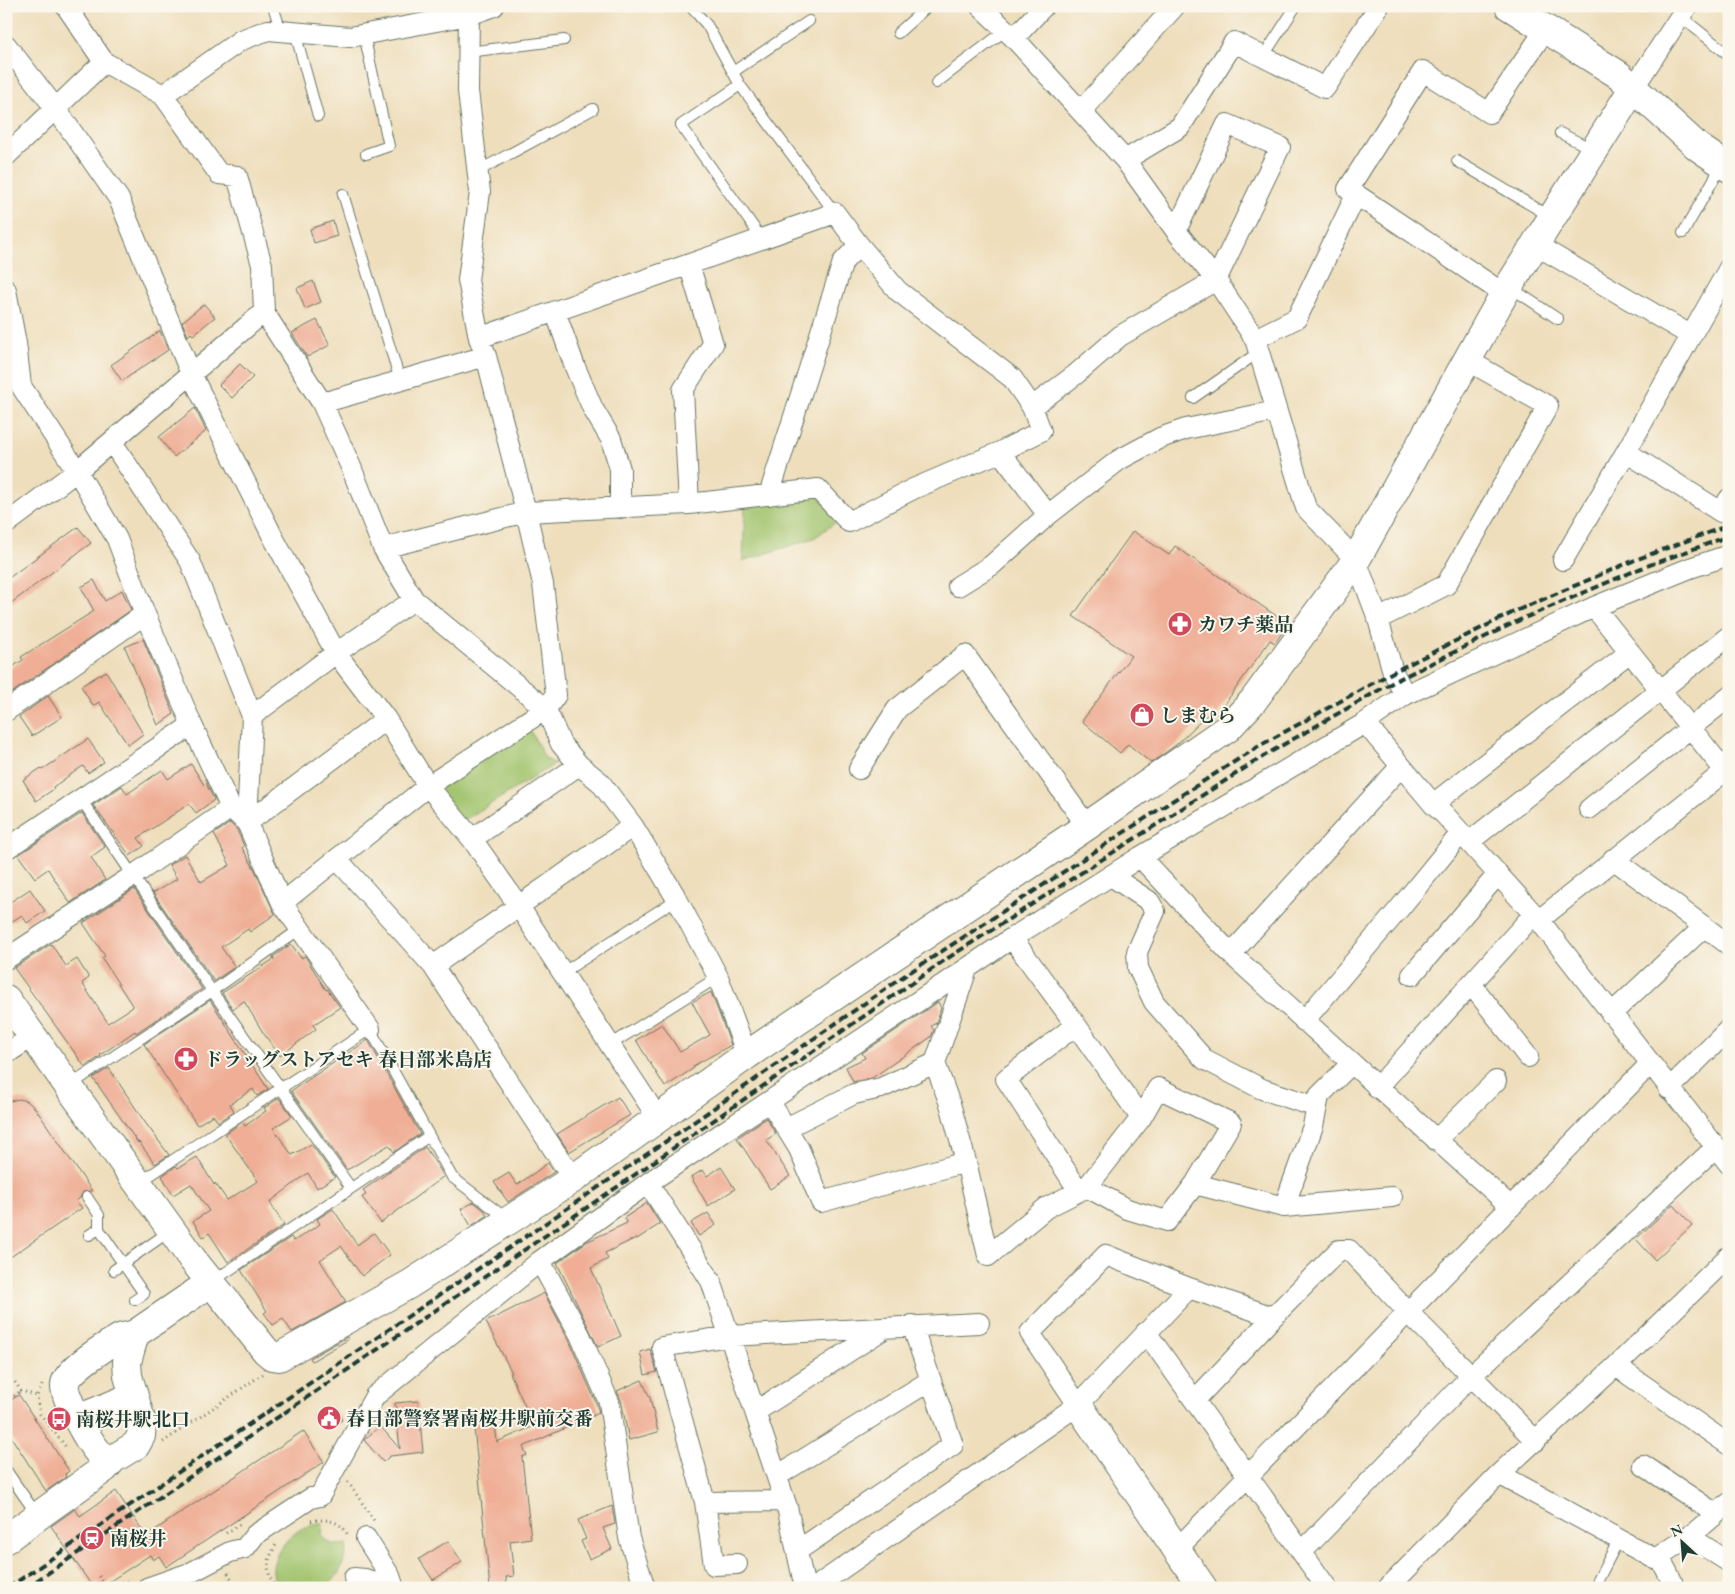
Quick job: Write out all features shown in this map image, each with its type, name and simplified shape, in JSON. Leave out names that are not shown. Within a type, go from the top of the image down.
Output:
[{"type":"street","points":[[66,6],[104,62],[163,95],[219,174],[237,176],[262,265],[264,312],[322,403],[351,467],[383,548],[414,600],[546,709],[561,744],[579,765],[600,782],[633,826],[677,898],[718,977],[747,1055]]},
{"type":"street","points":[[163,95],[241,40],[268,30],[350,38],[468,10],[494,6]]},
{"type":"street","points":[[980,6],[1010,34],[1124,160],[1216,280],[1257,346],[1306,508],[1356,560],[1378,619],[1393,672],[1405,695]]},
{"type":"street","points":[[1010,34],[1044,6]]},
{"type":"street","points":[[1081,111],[1175,6]]},
{"type":"street","points":[[1124,160],[1180,127],[1234,42],[1325,88],[1379,6]]},
{"type":"street","points":[[1509,6],[1619,75],[1698,147],[1726,166]]},
{"type":"street","points":[[282,904],[428,786],[546,709],[556,695],[543,584],[468,280],[480,192],[468,91],[468,10]]},
{"type":"street","points":[[6,999],[171,1231],[210,1283],[272,1356],[279,1358],[410,1284],[508,1219],[573,1179],[747,1055],[1087,826],[1228,728],[1253,701],[1356,560],[1507,291],[1634,87],[1684,11]]},
{"type":"street","points":[[1507,291],[1348,189],[1424,71],[1489,112],[1545,30]]},
{"type":"street","points":[[6,45],[56,109],[119,198],[191,374],[274,539],[336,653],[386,719],[428,786],[472,839],[518,905],[658,1118]]},
{"type":"street","points":[[6,156],[104,62]]},
{"type":"street","points":[[1032,406],[1075,375],[1120,336],[1216,280],[1280,147],[1228,124],[1176,230]]},
{"type":"street","points":[[1257,346],[1296,318],[1356,195]]},
{"type":"street","points":[[322,403],[400,380],[483,347],[555,311],[835,213],[898,291],[1012,378],[1032,406],[1042,432],[913,489],[849,522],[818,489],[689,504],[526,512],[383,548]]},
{"type":"street","points":[[769,495],[843,262],[859,245]]},
{"type":"street","points":[[1536,245],[1690,335]]},
{"type":"street","points":[[689,504],[683,390],[713,344],[690,264]]},
{"type":"street","points":[[1563,560],[1729,268]]},
{"type":"street","points":[[6,290],[16,343],[21,386],[77,471],[117,539],[145,614],[192,724],[231,808],[247,823],[282,904],[370,1029]]},
{"type":"street","points":[[555,311],[592,409],[611,439],[620,469],[620,508]]},
{"type":"street","points":[[6,524],[77,471],[264,312]]},
{"type":"street","points":[[1378,619],[1446,585],[1548,406],[1467,360]]},
{"type":"street","points":[[958,586],[992,564],[1048,515],[1119,460],[1160,438],[1186,430],[1276,411]]},
{"type":"street","points":[[112,442],[190,561],[252,716],[247,823]]},
{"type":"street","points":[[1000,452],[1048,515]]},
{"type":"street","points":[[1626,452],[1721,512],[1729,499]]},
{"type":"street","points":[[142,1583],[205,1570],[230,1552],[245,1548],[255,1535],[311,1498],[320,1496],[375,1396],[540,1261],[648,1183],[1012,938],[1140,857],[1365,723],[1405,695],[1594,607],[1690,568],[1729,555]]},
{"type":"street","points":[[252,716],[336,653],[414,600]]},
{"type":"street","points":[[1377,1088],[1471,984],[1536,917],[1613,860],[1727,769],[1690,727],[1594,607]]},
{"type":"street","points":[[6,712],[145,614]]},
{"type":"street","points":[[1304,1021],[1399,909],[1465,838],[1729,636]]},
{"type":"street","points":[[1433,804],[1630,652]]},
{"type":"street","points":[[859,769],[897,709],[965,655],[1087,826]]},
{"type":"street","points":[[1589,809],[1729,697]]},
{"type":"street","points":[[247,823],[386,719]]},
{"type":"street","points":[[1365,723],[1433,804],[1536,917],[1729,1164]]},
{"type":"street","points":[[6,849],[192,724]]},
{"type":"street","points":[[472,839],[579,765]]},
{"type":"street","points":[[1231,954],[1401,766]]},
{"type":"street","points":[[6,959],[134,875],[231,808]]},
{"type":"street","points":[[432,966],[633,826]]},
{"type":"street","points":[[1140,857],[1231,954],[1350,1064],[1511,1207]]},
{"type":"street","points":[[337,859],[432,966],[573,1179]]},
{"type":"street","points":[[1613,860],[1729,945]]},
{"type":"street","points":[[1412,975],[1498,874]]},
{"type":"street","points":[[1111,876],[1149,901],[1155,911],[1137,952],[1138,968],[1154,1002],[1204,1059],[1262,1089],[1317,1107]]},
{"type":"street","points":[[1611,1014],[1704,927]]},
{"type":"street","points":[[1012,938],[1141,1118]]},
{"type":"street","points":[[967,969],[935,1063],[951,1107],[988,1256],[1046,1208],[1083,1189],[1141,1118],[1158,1088],[1231,1123],[1195,1184],[1167,1221],[1127,1209],[1083,1189],[1006,1079],[1076,1025]]},
{"type":"street","points":[[1471,984],[1528,1057]]},
{"type":"street","points":[[6,1054],[33,1036]]},
{"type":"street","points":[[1669,1089],[1726,1037]]},
{"type":"street","points":[[786,1128],[854,1094],[881,1088],[935,1063]]},
{"type":"street","points":[[1284,1207],[1313,1126],[1320,1096],[1350,1064]]},
{"type":"street","points":[[1177,1549],[1650,1064]]},
{"type":"street","points":[[1436,1140],[1496,1081]]},
{"type":"street","points":[[770,1102],[799,1149],[821,1202],[966,1162]]},
{"type":"street","points":[[1302,1552],[1471,1376],[1716,1147]]},
{"type":"street","points":[[648,1183],[711,1281],[785,1501],[805,1588]]},
{"type":"street","points":[[1195,1184],[1284,1207],[1392,1196]]},
{"type":"street","points":[[1195,1400],[1339,1250],[1349,1250],[1536,1441]]},
{"type":"street","points":[[1203,1588],[1030,1333],[1106,1255],[1188,1288],[1273,1317]]},
{"type":"street","points":[[1388,1588],[1499,1474],[1616,1366],[1729,1256]]},
{"type":"street","points":[[540,1261],[580,1335],[609,1402],[629,1538],[645,1588]]},
{"type":"street","points":[[112,1459],[104,1457],[98,1452],[66,1396],[64,1384],[70,1373],[110,1344],[123,1337],[135,1334],[210,1283]]},
{"type":"street","points":[[814,1588],[1078,1405],[1188,1288]]},
{"type":"street","points":[[737,1564],[714,1565],[705,1502],[662,1348],[729,1336],[979,1323]]},
{"type":"street","points":[[796,1551],[953,1445],[912,1326]]},
{"type":"street","points":[[755,1412],[887,1327]]},
{"type":"street","points":[[1146,1332],[1327,1588]]},
{"type":"street","points":[[6,1539],[106,1468],[112,1459],[136,1445],[142,1436],[142,1423],[128,1376],[127,1362],[135,1334]]},
{"type":"street","points":[[1616,1366],[1729,1445]]},
{"type":"street","points":[[777,1476],[931,1380]]},
{"type":"street","points":[[78,1419],[134,1396]]},
{"type":"street","points":[[1499,1474],[1655,1559],[1722,1509],[1644,1465]]},
{"type":"street","points":[[705,1502],[785,1501]]},
{"type":"street","points":[[1688,1536],[1729,1562]]},
{"type":"street","points":[[359,1540],[390,1576],[394,1588]]},
{"type":"street","points":[[1659,1556],[1672,1581],[1668,1588]]},
{"type":"street","points":[[347,1578],[365,1579],[387,1588]]},
{"type":"lane","points":[[273,6],[288,31],[318,116]]},
{"type":"lane","points":[[690,6],[707,24],[740,85],[835,213]]},
{"type":"lane","points":[[898,33],[928,6]]},
{"type":"lane","points":[[1262,57],[1296,6]]},
{"type":"lane","points":[[1684,11],[1729,55]]},
{"type":"lane","points":[[733,72],[808,21]]},
{"type":"lane","points":[[936,83],[1010,34]]},
{"type":"lane","points":[[364,35],[389,146],[366,154]]},
{"type":"lane","points":[[468,52],[564,40]]},
{"type":"lane","points":[[740,85],[681,125],[762,239]]},
{"type":"lane","points":[[478,171],[593,109]]},
{"type":"lane","points":[[1560,133],[1595,151]]},
{"type":"lane","points":[[1457,161],[1553,218]]},
{"type":"lane","points":[[1683,232],[1726,166]]},
{"type":"lane","points":[[343,194],[400,380]]},
{"type":"lane","points":[[1507,291],[1558,319]]},
{"type":"lane","points":[[1193,398],[1257,346]]},
{"type":"lane","points":[[80,798],[212,991],[351,1188]]},
{"type":"lane","points":[[562,973],[677,898]]},
{"type":"lane","points":[[68,1086],[212,991],[300,929]]},
{"type":"lane","points":[[610,1045],[718,977]]},
{"type":"lane","points":[[137,1184],[370,1029],[452,1177],[508,1219]]},
{"type":"lane","points":[[210,1283],[429,1136]]},
{"type":"lane","points":[[87,1197],[99,1215],[99,1228],[144,1294],[135,1300]]},
{"type":"lane","points":[[89,1235],[99,1228]]},
{"type":"lane","points":[[114,1270],[171,1231]]},
{"type":"lane","points":[[6,1470],[38,1516]]},
{"type":"lane","points":[[1594,1588],[1619,1540]]},
{"type":"path","points":[[15,1382],[22,1391],[36,1396]]},
{"type":"path","points":[[43,1384],[36,1396],[40,1414],[67,1449]]},
{"type":"path","points":[[6,1402],[22,1391]]},
{"type":"path","points":[[162,1443],[163,1436]]},
{"type":"path","points":[[306,1522],[329,1520],[339,1524],[346,1532],[359,1540]]},
{"type":"path","points":[[221,1536],[241,1523]]},
{"type":"path","points":[[276,1588],[271,1580],[268,1568],[269,1557],[282,1538]]},
{"type":"path","points":[[225,1569],[237,1588]]},
{"type":"path","points":[[99,1576],[105,1587],[142,1583]]},
{"type":"path","points":[[329,1588],[347,1578]]},
{"type":"green space","points":[[817,495],[839,520],[814,538],[743,561],[745,507]]},
{"type":"green space","points":[[529,728],[545,758],[555,764],[453,827],[430,793]]},
{"type":"green space","points":[[316,1524],[323,1524],[322,1536],[330,1543],[336,1545],[347,1544],[347,1550],[337,1576],[327,1586],[322,1588],[282,1588],[273,1574],[273,1566],[280,1550],[285,1542],[298,1531]]},
{"type":"building","points":[[333,221],[337,236],[314,243],[310,229]]},
{"type":"building","points":[[313,281],[321,302],[305,309],[297,288]]},
{"type":"building","points":[[204,304],[215,317],[193,335],[191,333],[188,336],[182,322]]},
{"type":"building","points":[[317,320],[330,345],[307,357],[292,333]]},
{"type":"building","points":[[160,331],[168,350],[122,381],[111,365]]},
{"type":"building","points":[[240,364],[253,377],[232,398],[219,385]]},
{"type":"building","points":[[195,408],[206,431],[174,457],[159,437]]},
{"type":"building","points":[[78,527],[91,543],[6,607],[6,580]]},
{"type":"building","points":[[1133,531],[1169,555],[1175,546],[1288,624],[1275,643],[1270,640],[1217,715],[1211,711],[1176,745],[1151,763],[1128,744],[1120,753],[1082,721],[1131,656],[1073,616]]},
{"type":"building","points":[[94,580],[105,601],[122,590],[131,610],[10,694],[6,689],[6,671],[23,660],[21,657],[94,611],[81,587]]},
{"type":"building","points":[[143,639],[174,714],[158,725],[125,647]]},
{"type":"building","points":[[106,671],[143,734],[128,745],[99,702],[93,706],[81,686]]},
{"type":"building","points":[[48,696],[62,717],[32,736],[19,717]]},
{"type":"building","points":[[88,739],[104,762],[88,773],[83,766],[36,801],[23,780],[41,768],[42,770]]},
{"type":"building","points":[[191,764],[204,785],[206,783],[214,800],[196,813],[189,804],[138,838],[144,846],[130,856],[93,805],[122,786],[127,794],[162,770],[168,779]]},
{"type":"building","points":[[82,813],[105,847],[91,857],[105,880],[70,903],[48,869],[35,878],[18,855]]},
{"type":"building","points":[[230,823],[237,830],[244,846],[242,848],[254,868],[275,914],[250,932],[248,929],[221,947],[235,967],[214,981],[153,893],[177,879],[169,865],[185,855],[201,882],[230,865],[214,834]]},
{"type":"building","points":[[30,889],[45,911],[27,923],[22,915],[6,925],[6,905]]},
{"type":"building","points":[[134,889],[202,989],[136,1033],[135,1031],[85,1067],[14,968],[51,944],[66,966],[77,959],[89,978],[82,983],[108,1023],[133,1007],[102,958],[105,956],[83,923]]},
{"type":"building","points":[[291,944],[301,958],[305,956],[326,990],[340,1007],[313,1025],[316,1029],[280,1056],[244,1001],[233,1009],[222,993],[274,959],[273,957]]},
{"type":"building","points":[[711,992],[731,1045],[693,1066],[694,1068],[665,1087],[636,1040],[662,1024],[680,1052],[710,1035],[692,1002]]},
{"type":"building","points":[[210,1000],[268,1089],[257,1096],[253,1089],[230,1104],[234,1111],[218,1122],[213,1115],[197,1125],[144,1044]]},
{"type":"building","points":[[938,1002],[941,1008],[936,1023],[931,1026],[934,1030],[931,1037],[872,1078],[853,1082],[846,1067],[865,1058],[862,1053]]},
{"type":"building","points":[[368,1040],[420,1134],[394,1152],[389,1145],[347,1170],[291,1091]]},
{"type":"building","points":[[109,1068],[169,1155],[155,1164],[138,1143],[93,1078]]},
{"type":"building","points":[[618,1097],[630,1115],[569,1152],[557,1134]]},
{"type":"building","points":[[279,1098],[292,1116],[273,1128],[292,1155],[311,1144],[335,1177],[317,1188],[308,1173],[270,1202],[284,1225],[228,1262],[209,1233],[203,1237],[193,1221],[209,1211],[191,1184],[173,1195],[162,1176],[176,1166],[178,1168],[197,1157],[214,1185],[215,1183],[227,1200],[258,1181],[225,1134],[242,1122],[245,1126],[266,1111],[264,1108]]},
{"type":"building","points":[[19,1099],[27,1101],[35,1108],[92,1191],[83,1192],[76,1201],[82,1208],[6,1260],[6,1102]]},
{"type":"building","points":[[766,1118],[776,1134],[766,1140],[790,1176],[770,1189],[737,1138]]},
{"type":"building","points":[[425,1147],[444,1176],[381,1223],[362,1197],[366,1195],[363,1190]]},
{"type":"building","points":[[548,1163],[554,1172],[508,1202],[494,1182],[509,1173],[517,1185]]},
{"type":"building","points":[[721,1167],[735,1189],[708,1206],[691,1177],[703,1170],[707,1176]]},
{"type":"building","points":[[474,1202],[485,1211],[487,1216],[471,1226],[461,1209]]},
{"type":"building","points":[[647,1203],[660,1224],[637,1239],[605,1253],[608,1259],[591,1268],[621,1336],[598,1347],[557,1263],[586,1242],[627,1223],[624,1218]]},
{"type":"building","points":[[1673,1204],[1692,1225],[1655,1260],[1636,1239]]},
{"type":"building","points":[[333,1209],[357,1245],[374,1233],[390,1255],[362,1276],[341,1246],[320,1260],[346,1302],[292,1332],[283,1319],[273,1325],[264,1313],[267,1311],[241,1270],[291,1237],[294,1241],[320,1224],[317,1219]]},
{"type":"building","points":[[708,1213],[716,1225],[699,1236],[691,1223]]},
{"type":"building","points":[[544,1293],[569,1340],[599,1413],[523,1447],[527,1455],[522,1457],[531,1538],[510,1541],[514,1576],[506,1577],[507,1588],[490,1588],[473,1417],[494,1414],[497,1442],[534,1426],[510,1373],[512,1373],[486,1322]]},
{"type":"building","points":[[347,1337],[349,1339],[312,1361],[310,1358]]},
{"type":"building","points":[[650,1349],[657,1372],[645,1375],[640,1352]]},
{"type":"building","points":[[642,1380],[650,1398],[658,1432],[629,1440],[621,1400],[617,1391]]},
{"type":"building","points":[[19,1395],[69,1471],[65,1474],[66,1477],[46,1491],[6,1429],[6,1403]]},
{"type":"building","points":[[418,1401],[423,1452],[390,1456],[383,1462],[364,1440],[380,1426],[400,1449],[395,1403]]},
{"type":"building","points":[[332,1406],[342,1420],[329,1429],[319,1415]]},
{"type":"building","points":[[303,1431],[324,1462],[166,1567],[159,1556],[153,1560],[150,1555],[101,1587],[98,1582],[92,1586],[51,1526],[75,1509],[80,1516],[116,1491],[146,1536]]},
{"type":"building","points":[[612,1506],[615,1524],[603,1528],[612,1549],[589,1559],[581,1541],[586,1539],[578,1520]]},
{"type":"building","points":[[448,1541],[462,1562],[433,1580],[419,1559]]},
{"type":"railway","points":[[8,1588],[665,1142],[904,976],[1261,745],[1393,672],[1518,610],[1635,560],[1729,525]]},
{"type":"railway","points":[[26,1588],[623,1183],[948,958],[1267,754],[1397,680],[1522,619],[1639,569],[1729,536]]},
{"type":"place","name":"カワチ薬品","points":[[1180,624]]},
{"type":"place","name":"しまむら","points":[[1142,715]]},
{"type":"place","name":"ドラッグストアセキ 春日部米島店","points":[[186,1059]]},
{"type":"place","name":"春日部警察署南桜井駅前交番","points":[[329,1418]]},
{"type":"place","name":"南桜井駅北口","points":[[59,1419]]},
{"type":"place","name":"南桜井","points":[[92,1538]]}]
